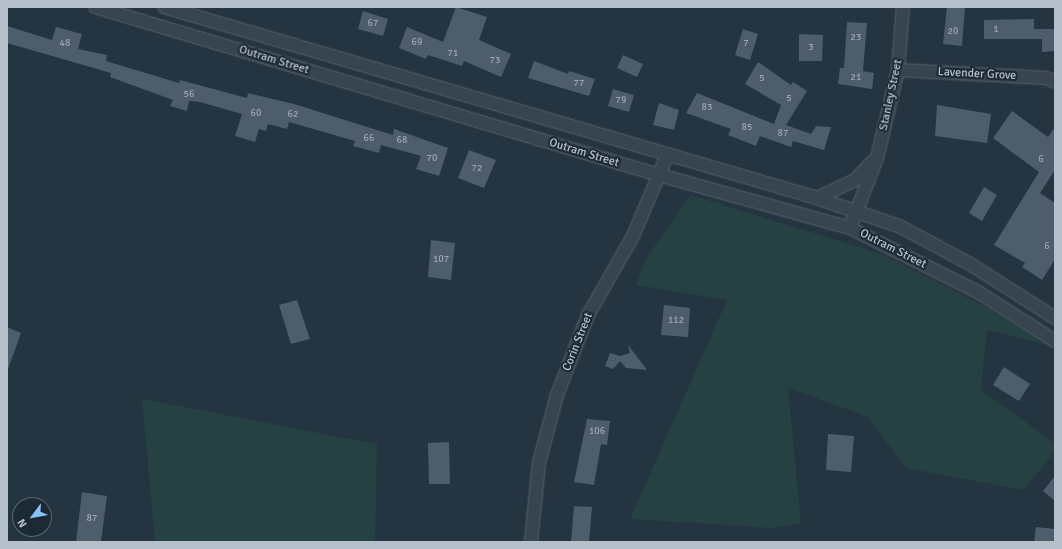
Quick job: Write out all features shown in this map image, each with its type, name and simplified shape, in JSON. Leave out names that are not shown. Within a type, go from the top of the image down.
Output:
[{"type":"street","name":"Outram Street","points":[[95,7],[659,175],[850,228],[978,292],[1055,341]]},
{"type":"street","name":"Outram Street","points":[[164,7],[667,156],[817,198],[901,226],[970,264],[1055,318]]},
{"type":"street","name":"Stanley Street","points":[[850,228],[877,158],[898,70],[903,7]]},
{"type":"street","name":"Lavender Grove","points":[[898,70],[1047,78],[1055,82]]},
{"type":"street","name":"Corin Street","points":[[531,542],[539,463],[557,395],[588,315],[634,236],[667,156]]},
{"type":"street","points":[[817,198],[855,180],[877,158]]},
{"type":"green space","points":[[691,195],[882,254],[988,308],[1047,345],[987,330],[981,390],[1055,443],[1055,451],[1024,490],[906,468],[868,417],[788,388],[801,523],[770,528],[630,519],[727,300],[636,285],[647,257]]},
{"type":"green space","points":[[142,399],[377,444],[375,542],[155,542]]},
{"type":"building","points":[[456,7],[487,17],[479,40],[511,54],[501,77],[464,61],[462,66],[428,55],[426,59],[399,48],[407,27],[443,42]]},
{"type":"building","points":[[947,7],[965,7],[962,46],[943,44]]},
{"type":"building","points":[[363,11],[388,19],[383,36],[358,29]]},
{"type":"building","points":[[1034,19],[1034,29],[1055,29],[1055,51],[1042,52],[1042,39],[984,39],[984,20]]},
{"type":"building","points":[[847,22],[867,23],[863,71],[874,73],[872,89],[838,84],[840,68],[844,68]]},
{"type":"building","points":[[7,26],[52,40],[56,27],[82,34],[78,49],[107,55],[106,61],[179,83],[180,80],[247,98],[248,93],[294,104],[393,135],[394,129],[448,148],[439,176],[416,169],[421,156],[381,145],[379,153],[353,146],[355,141],[289,122],[287,129],[268,124],[266,131],[259,129],[255,142],[235,136],[242,114],[200,102],[189,101],[187,111],[170,106],[173,100],[110,77],[111,73],[7,43]]},
{"type":"building","points":[[743,29],[758,34],[750,60],[735,55]]},
{"type":"building","points":[[799,34],[823,35],[822,61],[799,61]]},
{"type":"building","points":[[623,55],[643,64],[637,77],[617,68]]},
{"type":"building","points":[[534,61],[568,74],[569,71],[595,79],[589,96],[528,78]]},
{"type":"building","points":[[758,62],[791,85],[793,82],[807,91],[786,125],[811,134],[816,126],[831,127],[824,150],[793,141],[791,147],[760,136],[756,146],[728,135],[731,129],[686,113],[697,93],[774,124],[781,105],[745,84]]},
{"type":"building","points":[[613,89],[634,95],[629,112],[608,106]]},
{"type":"building","points":[[659,103],[679,110],[674,130],[653,125]]},
{"type":"building","points":[[937,105],[991,114],[987,143],[935,136]]},
{"type":"building","points":[[1012,111],[1048,137],[1055,127],[1055,170],[1040,193],[1055,203],[1055,259],[1042,280],[1022,267],[1025,263],[994,245],[1039,172],[993,138]]},
{"type":"building","points":[[469,150],[496,160],[484,188],[458,178]]},
{"type":"building","points":[[984,187],[997,195],[982,221],[969,213]]},
{"type":"building","points":[[431,240],[455,243],[451,280],[428,277]]},
{"type":"building","points":[[297,300],[310,339],[291,344],[279,305]]},
{"type":"building","points":[[664,305],[690,308],[688,337],[661,335]]},
{"type":"building","points":[[7,327],[21,333],[8,369],[7,369]]},
{"type":"building","points":[[628,345],[647,370],[626,368],[620,361],[613,369],[605,366],[610,353],[620,356],[630,353]]},
{"type":"building","points":[[1004,367],[1030,384],[1019,401],[993,385]]},
{"type":"building","points":[[587,419],[610,421],[607,445],[601,444],[594,485],[574,482]]},
{"type":"building","points":[[828,434],[854,436],[851,472],[826,470]]},
{"type":"building","points":[[449,442],[450,484],[429,484],[428,443]]},
{"type":"building","points":[[1055,476],[1055,501],[1043,491]]},
{"type":"building","points":[[82,492],[107,496],[101,542],[76,542]]},
{"type":"building","points":[[574,506],[592,507],[589,542],[571,542]]},
{"type":"building","points":[[1036,527],[1055,529],[1055,542],[1034,542]]}]
